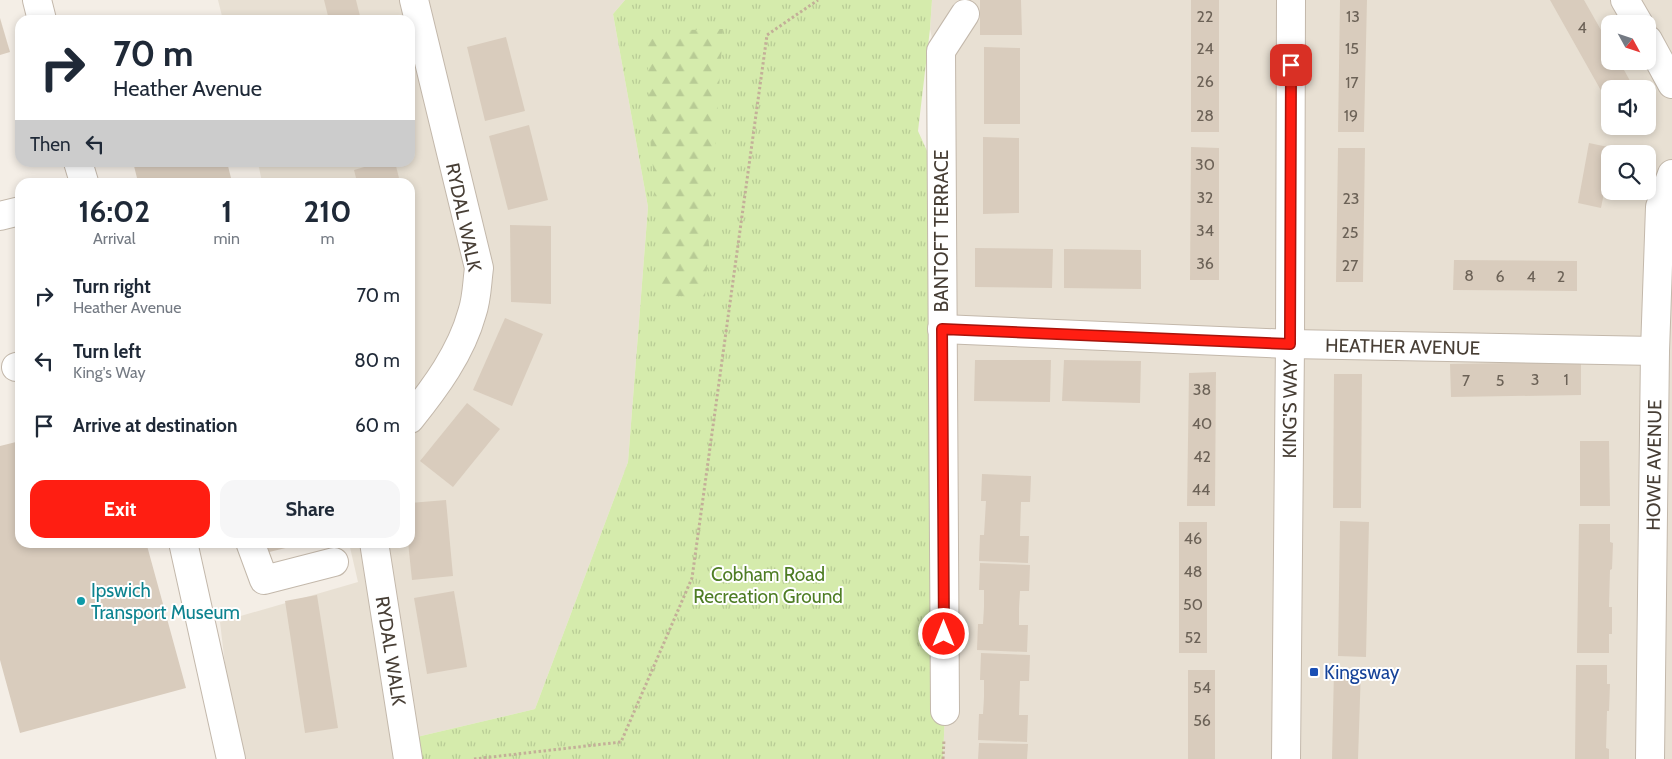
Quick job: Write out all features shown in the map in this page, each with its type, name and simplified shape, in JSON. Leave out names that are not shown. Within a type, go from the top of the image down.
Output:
[{"type":"street","points":[[37,0],[41,15]]},
{"type":"street","name":"RYDAL WALK","points":[[414,0],[479,268],[473,313],[459,348],[426,400],[415,413]]},
{"type":"street","name":"KING'S WAY","points":[[1286,759],[1291,0]]},
{"type":"street","points":[[1626,0],[1634,15]]},
{"type":"street","name":"BANTOFT TERRACE","points":[[945,711],[941,51],[965,14]]},
{"type":"street","points":[[1656,55],[1672,84]]},
{"type":"street","name":"HOWE AVENUE","points":[[1650,759],[1662,472],[1655,351],[1664,318],[1660,207],[1672,174]]},
{"type":"street","points":[[0,216],[15,212]]},
{"type":"street","name":"HEATHER AVENUE","points":[[942,329],[1290,344],[1655,351]]},
{"type":"street","points":[[184,548],[232,759]]},
{"type":"street","points":[[252,548],[264,580],[334,562]]},
{"type":"street","name":"RYDAL WALK","points":[[375,548],[408,759]]},
{"type":"path","points":[[474,759],[621,742],[692,578],[767,35],[818,0]]},
{"type":"shaded area","points":[[218,0],[625,0],[613,14],[648,207],[628,462],[535,709],[404,740],[408,759],[236,759],[220,622],[358,582],[350,548],[415,548],[415,178],[261,178],[259,167],[415,167],[415,15],[222,15]]},
{"type":"shaded area","points":[[932,0],[1672,0],[1672,759],[943,759],[945,711],[939,70],[930,29]]},
{"type":"green space","name":"Cobham Road Recreation Ground","points":[[625,0],[932,0],[918,131],[932,162],[945,711],[943,759],[408,759],[404,740],[535,709],[628,462],[648,207],[613,14]]},
{"type":"green space","points":[[723,29],[705,297],[657,296],[658,231],[650,131],[647,40],[687,30]]},
{"type":"building","points":[[324,0],[356,0],[360,15],[328,15]]},
{"type":"building","points":[[980,0],[1021,0],[1022,35],[980,35]]},
{"type":"building","points":[[1191,0],[1219,0],[1219,132],[1191,132]]},
{"type":"building","points":[[1340,0],[1367,0],[1364,132],[1338,132]]},
{"type":"building","points":[[1550,0],[1584,0],[1601,30],[1601,70],[1624,70],[1630,80],[1601,80],[1601,91]]},
{"type":"building","points":[[0,18],[10,52],[0,55]]},
{"type":"building","points":[[506,37],[525,111],[485,121],[467,47]]},
{"type":"building","points":[[984,47],[1020,48],[1020,124],[984,124]]},
{"type":"building","points":[[529,125],[548,200],[508,210],[489,136]]},
{"type":"building","points":[[983,137],[1019,138],[1019,213],[983,214]]},
{"type":"building","points":[[1589,143],[1601,146],[1601,200],[1603,200],[1601,208],[1578,203]]},
{"type":"building","points":[[1191,147],[1219,148],[1219,280],[1190,280]]},
{"type":"building","points":[[1338,148],[1365,148],[1363,282],[1336,282]]},
{"type":"building","points":[[134,167],[228,167],[231,178],[137,178]]},
{"type":"building","points":[[364,167],[396,167],[399,178],[356,178],[354,170]]},
{"type":"building","points":[[510,225],[551,226],[551,304],[511,302]]},
{"type":"building","points":[[975,248],[1053,249],[1052,288],[975,287]]},
{"type":"building","points":[[1064,249],[1141,250],[1141,289],[1064,288]]},
{"type":"building","points":[[1454,260],[1577,261],[1577,291],[1453,290]]},
{"type":"building","points":[[505,318],[543,334],[512,406],[473,390]]},
{"type":"building","points":[[975,360],[1051,360],[1050,402],[974,401]]},
{"type":"building","points":[[1064,360],[1141,361],[1140,403],[1062,401]]},
{"type":"building","points":[[1581,362],[1581,395],[1451,397],[1450,364]]},
{"type":"building","points":[[1216,372],[1215,506],[1187,506],[1189,373]]},
{"type":"building","points":[[1334,374],[1362,374],[1361,508],[1333,508]]},
{"type":"building","points":[[467,403],[500,429],[453,487],[420,461]]},
{"type":"building","points":[[1580,441],[1609,441],[1610,506],[1580,506]]},
{"type":"building","name":"Ipswich Transport Museum","points":[[15,442],[15,548],[148,548],[186,688],[20,733],[0,660],[0,446]]},
{"type":"building","points":[[982,474],[1031,476],[1030,502],[1021,502],[1020,536],[1029,536],[1028,563],[979,561],[980,535],[984,535],[986,501],[981,501]]},
{"type":"building","points":[[446,500],[453,576],[412,580],[409,548],[415,548],[415,503]]},
{"type":"building","points":[[1340,521],[1369,522],[1366,657],[1338,656]]},
{"type":"building","points":[[1179,522],[1207,522],[1207,653],[1179,653]]},
{"type":"building","points":[[1579,524],[1610,524],[1610,542],[1613,543],[1609,607],[1612,607],[1612,634],[1609,634],[1609,653],[1577,653]]},
{"type":"building","points":[[255,548],[286,548],[257,555]]},
{"type":"building","points":[[980,563],[1030,565],[1029,591],[1020,591],[1019,608],[1019,625],[1028,625],[1027,652],[977,650],[978,624],[983,624],[984,607],[984,590],[979,590]]},
{"type":"building","points":[[454,591],[467,667],[427,674],[414,598]]},
{"type":"building","points":[[317,595],[338,728],[305,733],[285,601]]},
{"type":"building","points":[[981,653],[1030,655],[1029,681],[1020,681],[1019,715],[1028,715],[1027,742],[978,740],[979,714],[983,714],[984,697],[984,680],[980,680]]},
{"type":"building","points":[[1576,665],[1607,665],[1607,684],[1610,684],[1606,748],[1609,749],[1609,759],[1575,759]]},
{"type":"building","points":[[1334,669],[1361,669],[1358,759],[1332,759]]},
{"type":"building","points":[[1188,670],[1215,670],[1215,759],[1188,759]]},
{"type":"building","points":[[979,743],[1028,744],[1027,759],[978,759]]},
{"type":"place","name":"Ipswich Transport Museum","points":[[81,601]]},
{"type":"place","name":"Kingsway","points":[[1314,672]]},
{"type":"route","points":[[944,634],[942,329],[1290,344],[1291,65]]}]
